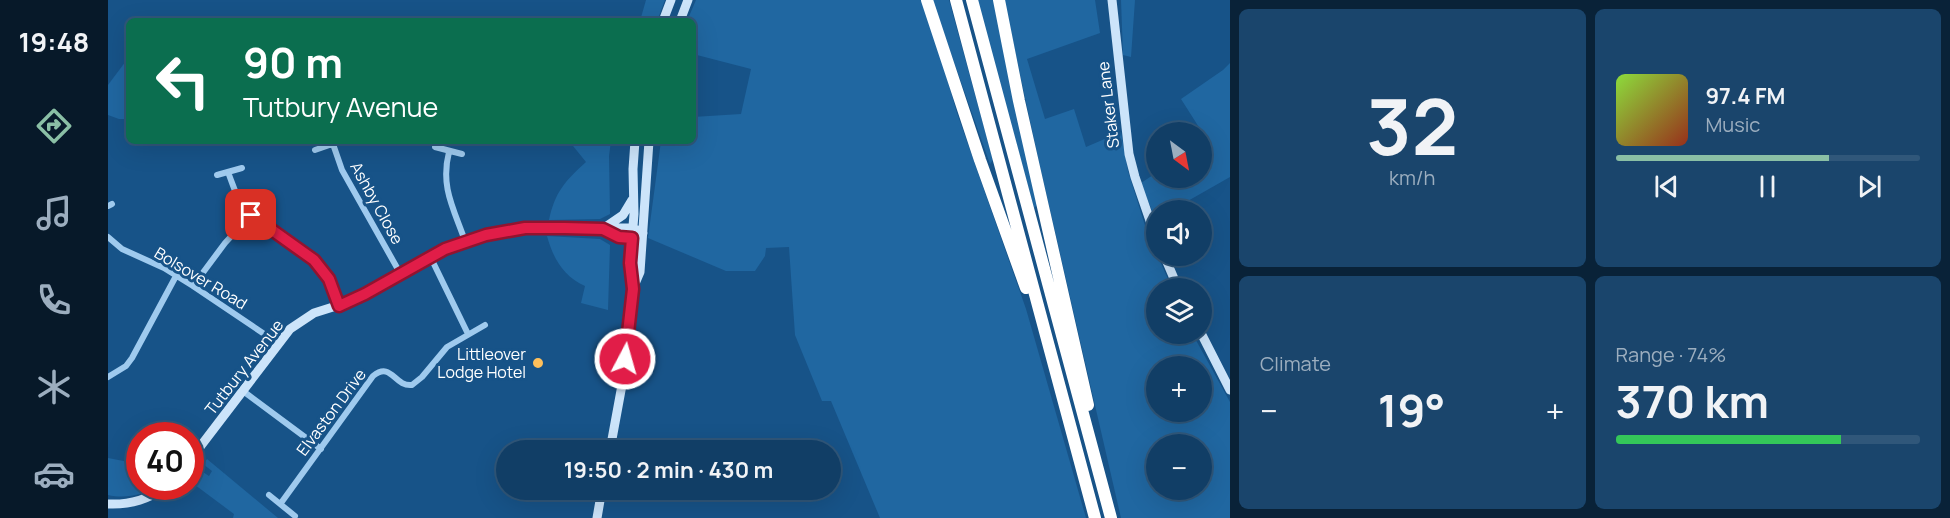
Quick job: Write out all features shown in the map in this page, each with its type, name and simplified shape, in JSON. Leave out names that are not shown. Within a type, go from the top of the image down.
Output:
[{"type":"highway","points":[[927,0],[1007,237],[1049,347]]},
{"type":"highway","points":[[956,0],[1095,518]]},
{"type":"highway","points":[[972,0],[1111,518]]},
{"type":"highway","points":[[999,0],[1019,101],[1093,426],[1101,483]]},
{"type":"street","points":[[664,18],[671,0]]},
{"type":"street","points":[[681,18],[688,0]]},
{"type":"street","name":"Staker Lane","points":[[1112,0],[1129,154],[1146,208]]},
{"type":"street","points":[[315,150],[333,144]]},
{"type":"street","name":"Ashby Close","points":[[333,144],[342,170],[400,273]]},
{"type":"street","points":[[612,440],[622,385],[633,289],[630,263],[635,144]]},
{"type":"street","points":[[633,289],[640,272],[649,144]]},
{"type":"street","points":[[435,147],[462,154]]},
{"type":"street","points":[[449,152],[445,167],[447,194],[465,241]]},
{"type":"street","points":[[217,175],[242,168]]},
{"type":"street","points":[[228,172],[237,196],[251,215],[314,260],[329,279],[339,306]]},
{"type":"street","points":[[603,229],[623,215],[633,198]]},
{"type":"street","points":[[193,286],[238,228],[251,215]]},
{"type":"street","name":"Tutbury Avenue","points":[[204,442],[290,329],[314,313],[339,306],[365,294],[430,256],[465,241],[525,228],[633,228],[643,233]]},
{"type":"street","name":"Tutbury Avenue","points":[[603,229],[619,237],[632,238]]},
{"type":"street","points":[[632,238],[643,233]]},
{"type":"street","name":"Bolsover Road","points":[[108,237],[122,249],[164,268],[193,286],[279,344]]},
{"type":"street","points":[[430,256],[468,334]]},
{"type":"street","points":[[109,374],[126,366],[132,358],[177,276]]},
{"type":"street","name":"Elvaston Drive","points":[[280,503],[373,376],[385,370],[409,386],[422,377],[447,347],[485,326]]},
{"type":"street","points":[[1207,344],[1230,390]]},
{"type":"street","points":[[243,391],[321,449]]},
{"type":"street","points":[[269,495],[295,516]]},
{"type":"street","points":[[108,504],[124,505],[144,500]]},
{"type":"street","points":[[597,518],[601,500]]},
{"type":"shaded area","points":[[646,0],[665,0],[658,18],[641,18]]},
{"type":"shaded area","points":[[696,0],[924,0],[957,113],[1026,309],[1086,518],[880,518],[831,401],[822,401],[795,335],[789,247],[766,248],[765,256],[755,271],[726,271],[648,238],[661,144],[696,144],[696,117],[741,114],[751,69],[696,55],[696,18],[688,18]]},
{"type":"shaded area","points":[[932,0],[949,0],[993,160],[990,164]]},
{"type":"shaded area","points":[[977,0],[993,0],[1037,205],[1034,208]]},
{"type":"shaded area","points":[[1004,0],[1095,0],[1100,33],[1027,59],[1045,119],[1074,109],[1086,147],[1121,132],[1128,171],[1146,229],[1146,266],[1162,266],[1168,278],[1146,278],[1146,344],[1198,344],[1205,356],[1146,356],[1146,422],[1212,422],[1212,369],[1230,402],[1230,518],[1121,518]]},
{"type":"shaded area","points":[[1121,0],[1135,0],[1131,57],[1123,55]]},
{"type":"shaded area","points":[[126,61],[126,119],[108,115],[108,85]]},
{"type":"shaded area","points":[[1230,63],[1230,177],[1212,187],[1212,122],[1196,122],[1181,99]]},
{"type":"shaded area","points":[[571,144],[611,144],[610,214],[600,219],[549,220],[554,202],[562,188],[586,162]]},
{"type":"shaded area","points":[[1146,180],[1146,188],[1211,188],[1190,200],[1148,200],[1141,183]]},
{"type":"shaded area","points":[[547,236],[600,239],[610,245],[608,310],[581,303],[585,286],[565,272],[552,252]]},
{"type":"shaded area","points":[[108,458],[126,461],[126,496],[108,495]]},
{"type":"shaded area","points":[[207,459],[278,518],[233,518],[234,514],[204,492],[204,473],[209,476],[212,471],[204,463]]},
{"type":"place","name":"Littleover Lodge Hotel","points":[[538,363]]},
{"type":"route","points":[[251,215],[314,260],[329,279],[339,306],[365,294],[430,256],[486,235],[525,228],[565,228],[603,229],[619,237],[632,238],[630,263],[633,289],[625,359]]}]
